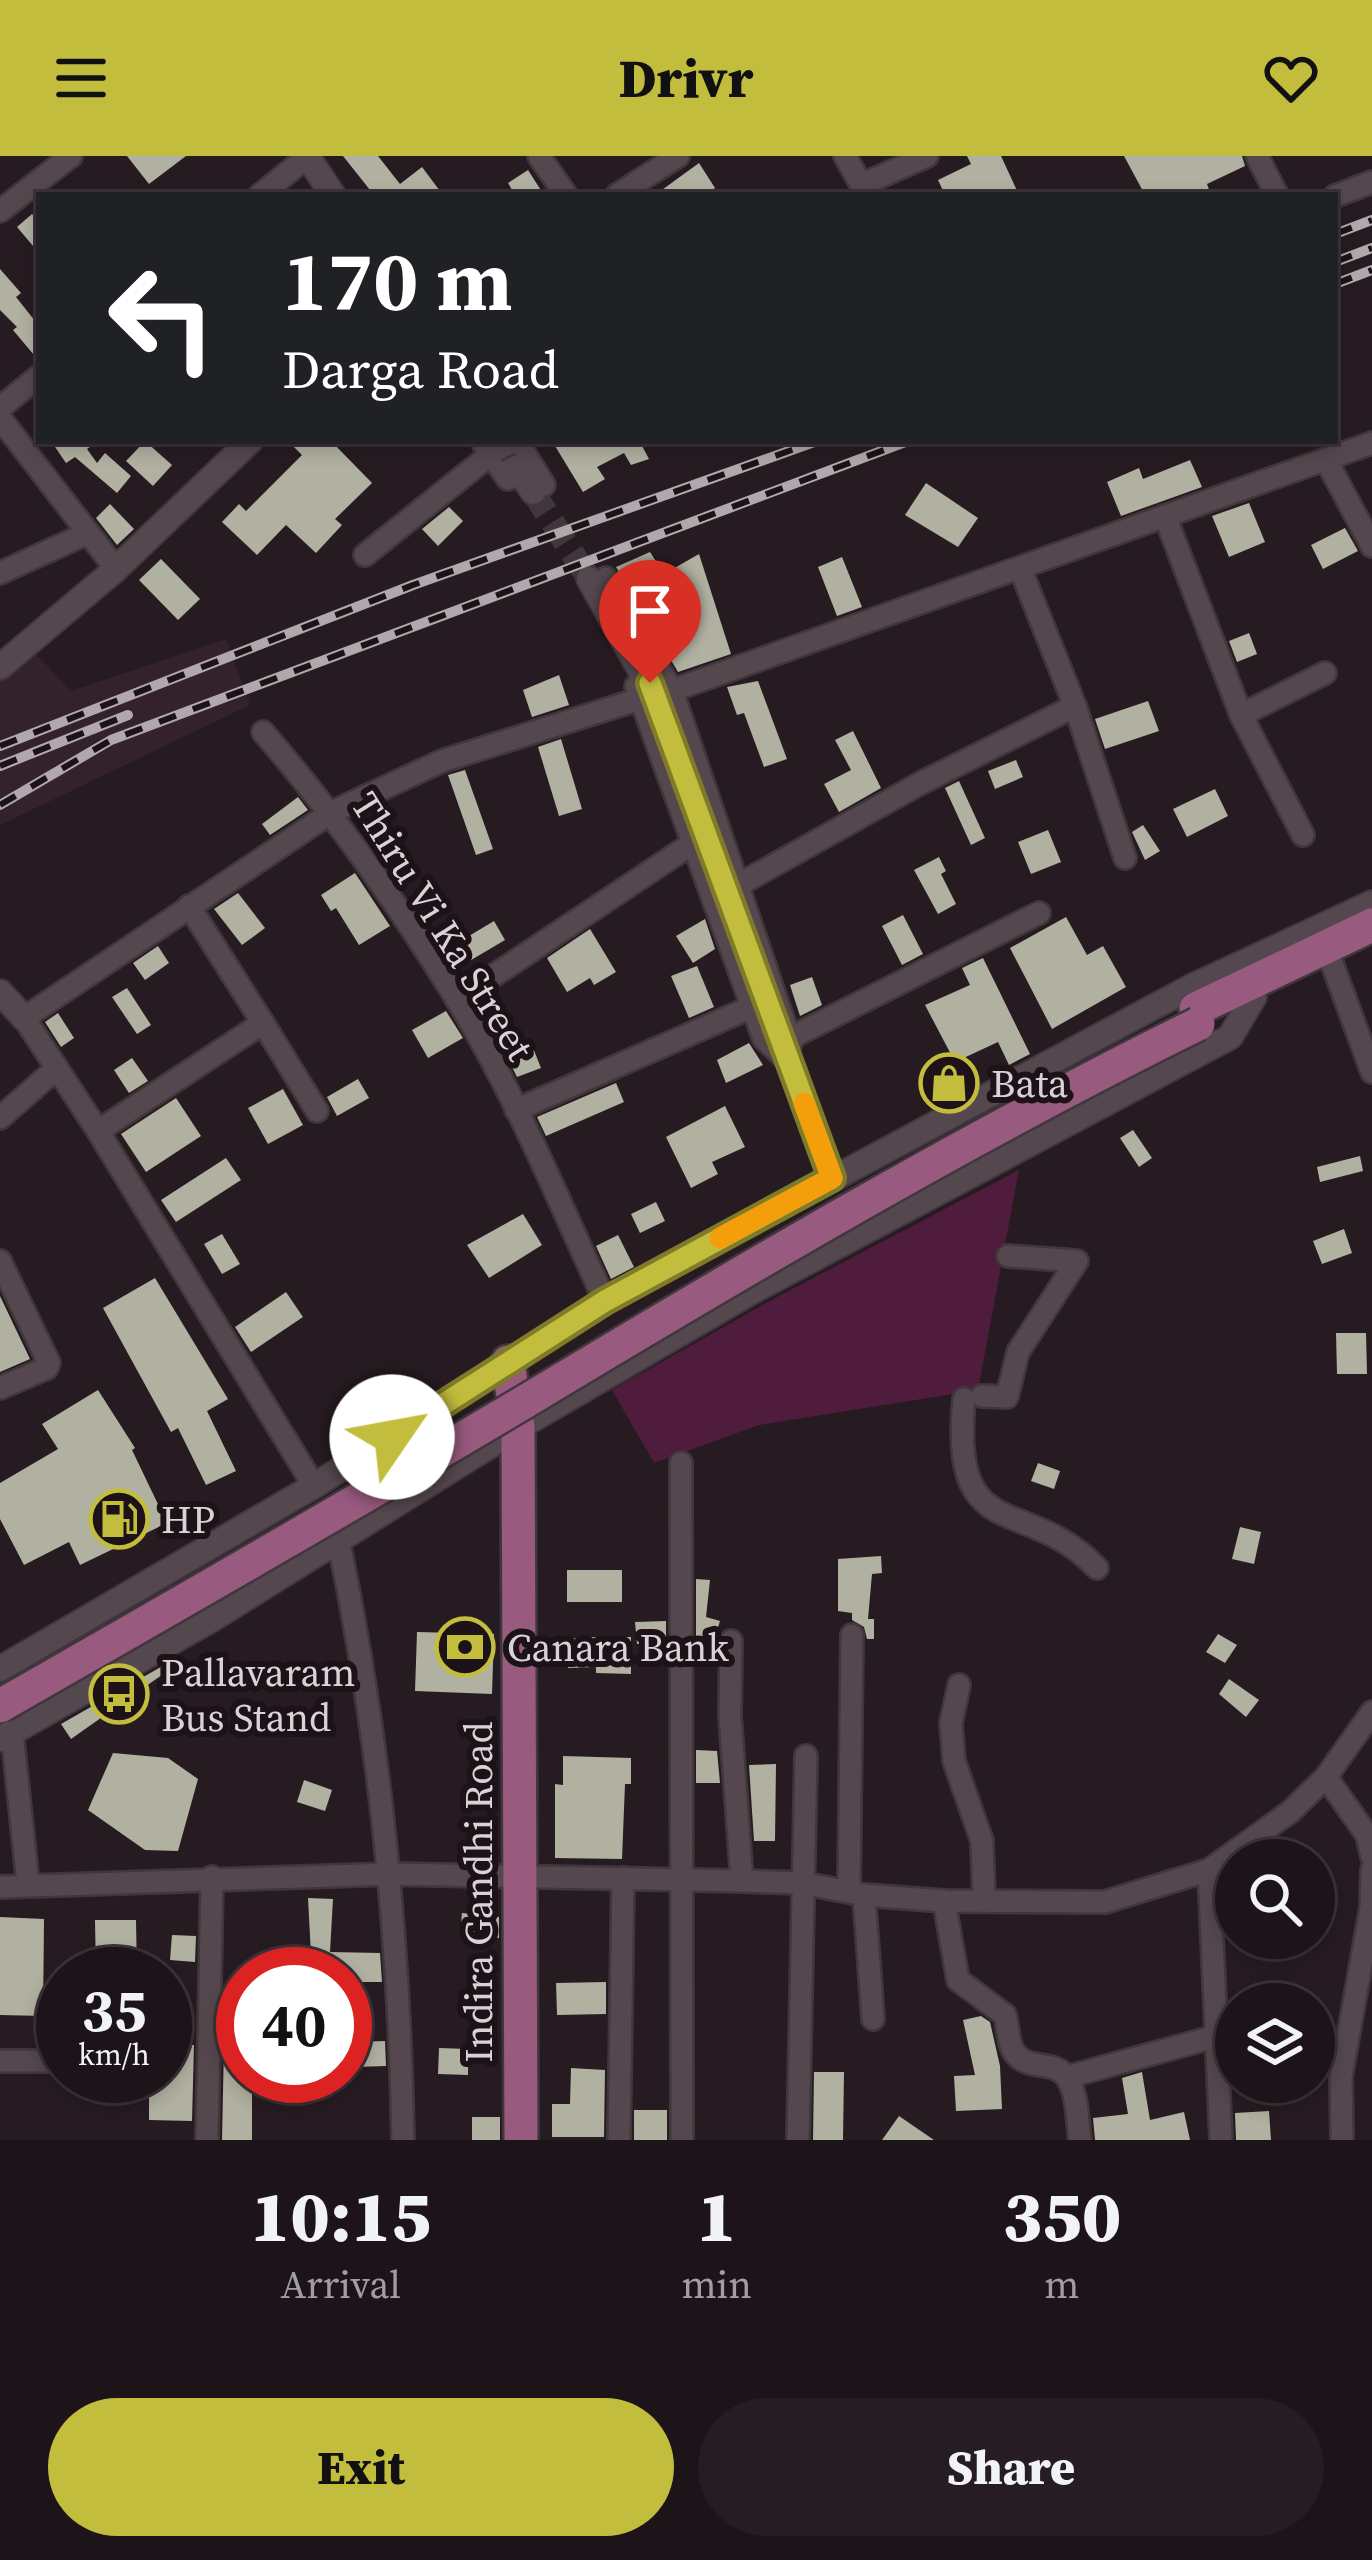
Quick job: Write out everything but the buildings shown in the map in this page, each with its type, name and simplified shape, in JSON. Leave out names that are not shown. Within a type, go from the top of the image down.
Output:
[{"type":"main road","points":[[1250,991],[1372,925]]},
{"type":"main road","points":[[0,1689],[1022,1097],[1372,937]]},
{"type":"main road","points":[[4,1726],[764,1256],[1197,1016]]},
{"type":"main road","name":"Indira Gandhi Road","points":[[508,1363],[518,1428],[521,2140]]},
{"type":"street","points":[[0,211],[71,156]]},
{"type":"street","points":[[264,192],[307,156],[331,192]]},
{"type":"street","points":[[539,156],[564,192]]},
{"type":"street","points":[[625,192],[678,156]]},
{"type":"street","points":[[845,156],[864,190],[927,156]]},
{"type":"street","points":[[1257,156],[1275,192]]},
{"type":"street","points":[[1338,195],[1372,182]]},
{"type":"street","points":[[0,408],[36,378]]},
{"type":"street","points":[[0,418],[116,568]]},
{"type":"street","points":[[24,1018],[332,812],[442,761],[656,695],[1372,442]]},
{"type":"street","points":[[0,667],[116,568],[247,444]]},
{"type":"street","points":[[501,444],[508,479]]},
{"type":"street","points":[[501,444],[538,488]]},
{"type":"street","points":[[364,555],[501,444]]},
{"type":"street","points":[[1326,460],[1372,546]]},
{"type":"street","points":[[1165,516],[1241,715],[1303,835]]},
{"type":"street","points":[[0,573],[88,533]]},
{"type":"street","points":[[1020,568],[1075,706],[1125,858]]},
{"type":"street","points":[[598,578],[740,884],[832,1178]]},
{"type":"street","points":[[598,578],[662,707],[704,836],[790,1049]]},
{"type":"street","points":[[595,611],[656,695],[693,843],[764,1039],[790,1049],[1039,913]]},
{"type":"street","points":[[1241,715],[1324,673]]},
{"type":"street","points":[[740,884],[921,782],[1075,706]]},
{"type":"street","name":"Thiru Vi Ka Street","points":[[262,732],[332,812],[458,1000],[605,1301]]},
{"type":"street","points":[[458,1000],[693,843]]},
{"type":"street","points":[[0,1670],[314,1486],[605,1301],[1191,987],[1372,904]]},
{"type":"street","points":[[189,906],[316,1111]]},
{"type":"street","points":[[1328,956],[1372,1072]]},
{"type":"street","points":[[28,1884],[4,1726],[214,1618],[518,1428],[753,1291],[1230,1037],[1250,991]]},
{"type":"street","points":[[0,992],[24,1018],[98,1131],[314,1486]]},
{"type":"street","points":[[515,1110],[754,1006]]},
{"type":"street","points":[[98,1131],[263,1023]]},
{"type":"street","points":[[0,1118],[57,1068]]},
{"type":"street","points":[[1008,1256],[1077,1261],[1018,1352],[1007,1397],[973,1398],[962,1451],[967,1477],[980,1498],[1013,1521],[1063,1540],[1097,1568]]},
{"type":"street","points":[[0,1261],[49,1363],[0,1388]]},
{"type":"street","points":[[681,1463],[682,2140]]},
{"type":"street","points":[[338,1538],[370,1701],[391,1874],[403,2140]]},
{"type":"street","points":[[852,1635],[856,1893],[873,2019]]},
{"type":"street","points":[[731,1641],[730,1716],[742,1881]]},
{"type":"street","points":[[958,1685],[951,1723],[954,1761],[982,1841],[984,1898]]},
{"type":"street","points":[[0,1886],[391,1874],[802,1883],[944,1901],[1105,1902],[1209,1870],[1290,1811],[1326,1777],[1372,1712]]},
{"type":"street","points":[[798,2140],[806,1756]]},
{"type":"street","points":[[1326,1777],[1367,1834],[1372,1858]]},
{"type":"street","points":[[1209,1870],[1215,2012]]},
{"type":"street","points":[[1342,2140],[1342,2076],[1371,1908],[1372,1870]]},
{"type":"street","points":[[207,2140],[212,1877]]},
{"type":"street","points":[[620,2140],[623,1878]]},
{"type":"street","points":[[944,1901],[958,1980],[1005,2015],[1012,2050],[1018,2057],[1058,2069],[1067,2078],[1080,2140]]},
{"type":"street","points":[[1067,2078],[1215,2036]]},
{"type":"street","points":[[0,2061],[36,2061]]},
{"type":"street","points":[[1219,2103],[1221,2140]]},
{"type":"shaded area","points":[[226,639],[250,705],[0,825],[0,679],[35,653],[71,691]]},
{"type":"shaded area","points":[[1019,1170],[978,1390],[759,1425],[654,1463],[612,1390]]},
{"type":"tunnel","points":[[533,492],[589,579]]},
{"type":"railway","points":[[1338,233],[1372,220]]},
{"type":"railway","points":[[1338,261],[1372,248]]},
{"type":"railway","points":[[1338,283],[1372,270]]},
{"type":"railway","points":[[0,746],[413,585],[809,444]]},
{"type":"railway","points":[[0,805],[111,740],[900,444]]},
{"type":"railway","points":[[0,766],[128,715]]},
{"type":"slow traffic","points":[[720,1238],[832,1178],[804,1103]]},
{"type":"place","name":"Bata","points":[[949,1083]]},
{"type":"place","name":"HP","points":[[119,1519]]},
{"type":"place","name":"Canara Bank","points":[[465,1647]]},
{"type":"place","name":"Pallavaram Bus Stand","points":[[119,1694]]},
{"type":"route","points":[[392,1437],[605,1301],[832,1178],[650,683]]}]
